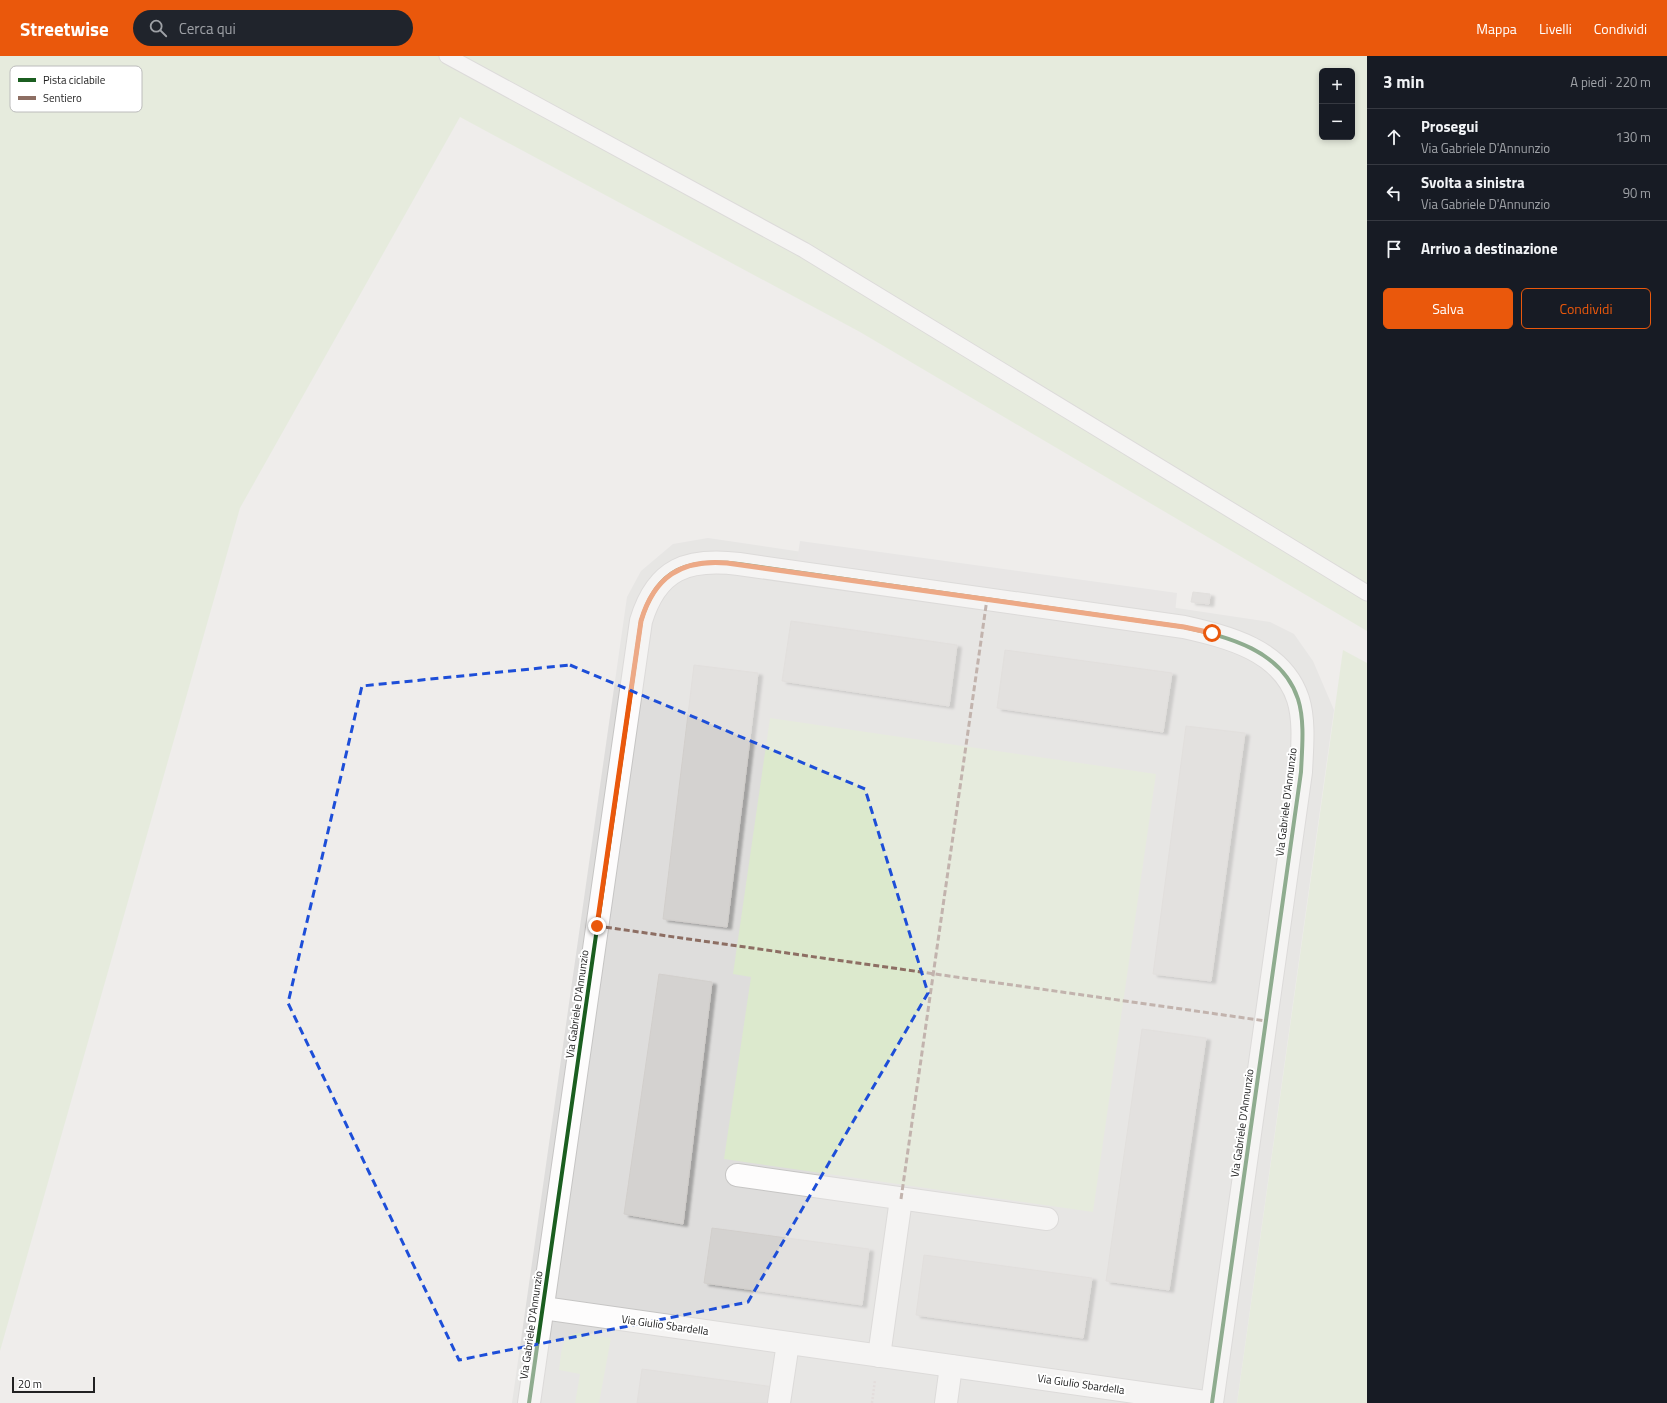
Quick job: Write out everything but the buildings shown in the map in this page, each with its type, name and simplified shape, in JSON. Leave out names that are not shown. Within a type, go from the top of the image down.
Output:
[{"type":"street","name":"Via Gabriele D'Annunzio","points":[[529,1403],[639,634],[644,610],[659,585],[677,570],[688,565],[698,563],[717,562],[1144,621],[1212,633],[1237,642],[1268,657],[1285,675],[1296,693],[1300,707],[1301,723],[1302,757],[1300,784],[1212,1403]]},
{"type":"street","points":[[736,1176],[1047,1219]]},
{"type":"street","points":[[879,1356],[901,1199]]},
{"type":"street","name":"Via Giulio Sbardella","points":[[543,1308],[1212,1403]]},
{"type":"street","points":[[779,1403],[788,1343]]},
{"type":"street","points":[[946,1403],[951,1366]]},
{"type":"lane","points":[[446,56],[804,250],[1367,593]]},
{"type":"highlighted area","points":[[570,665],[865,789],[928,993],[748,1302],[459,1360],[288,1003],[362,686]]},
{"type":"shaded area","points":[[708,538],[1270,622],[1294,634],[1313,661],[1334,710],[1237,1403],[512,1403],[627,597],[641,571],[673,544]]},
{"type":"shaded area","points":[[800,541],[1177,593],[1175,613],[797,561]]},
{"type":"green space","points":[[0,56],[1367,56],[1367,631],[860,332],[460,117],[240,508],[0,1351]]},
{"type":"green space","points":[[1343,650],[1367,663],[1367,1403],[1237,1403]]},
{"type":"green space","points":[[770,718],[1156,774],[1093,1212],[724,1159],[751,977],[733,974]]},
{"type":"green space","points":[[579,1333],[611,1338],[599,1403],[575,1403],[580,1374],[559,1370],[561,1352],[565,1341],[568,1337]]},
{"type":"marked path","points":[[901,1199],[987,599]]},
{"type":"marked path","points":[[597,926],[1266,1021]]},
{"type":"cycle path","points":[[529,1403],[641,621],[648,603],[656,589],[666,578],[677,570],[690,565],[704,563],[739,564],[1184,627],[1235,641],[1252,648],[1280,668],[1290,682],[1298,699],[1302,716],[1301,772],[1212,1403]]},
{"type":"route","points":[[597,926],[641,621],[648,602],[659,585],[677,570],[688,565],[698,563],[727,563],[1184,627],[1212,633]]}]
